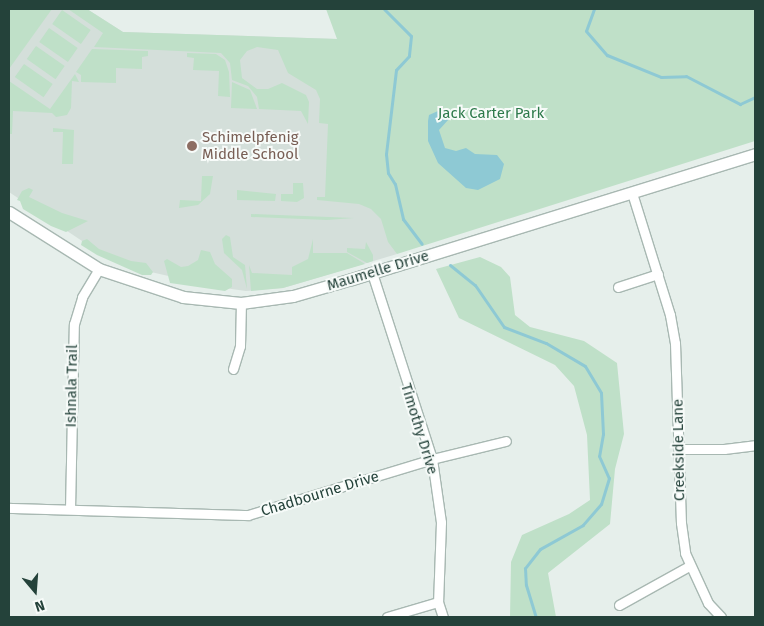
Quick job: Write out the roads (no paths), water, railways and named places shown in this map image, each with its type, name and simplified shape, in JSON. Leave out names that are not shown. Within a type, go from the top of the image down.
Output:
[{"type":"street","name":"Maumelle Drive","points":[[9,212],[99,268],[183,297],[241,303],[293,296],[755,154]]},
{"type":"street","name":"Creekside Lane","points":[[632,193],[658,274],[675,343],[681,523],[689,566],[708,603],[721,617]]},
{"type":"street","name":"Ishnala Trail","points":[[70,509],[74,324],[82,297],[99,268]]},
{"type":"street","name":"Timothy Drive","points":[[372,273],[432,459],[441,522],[438,602],[443,617]]},
{"type":"street","points":[[618,287],[658,274]]},
{"type":"street","points":[[233,370],[240,346],[241,303]]},
{"type":"street","name":"Chadbourne Drive","points":[[9,508],[248,515],[432,459],[506,441]]},
{"type":"street","points":[[680,449],[724,449],[755,445]]},
{"type":"street","points":[[619,605],[689,566]]},
{"type":"street","points":[[387,617],[438,602]]},
{"type":"water","points":[[438,111],[445,112],[449,119],[439,130],[445,148],[456,151],[466,148],[475,154],[497,155],[504,164],[500,179],[478,190],[466,188],[438,163],[428,141],[428,121],[429,115]]},
{"type":"waterway","points":[[384,9],[411,36],[409,56],[396,70],[386,154],[388,173],[395,184],[403,219],[422,244]]},
{"type":"waterway","points":[[594,9],[586,31],[607,55],[661,77],[686,76],[740,104],[755,97]]},
{"type":"waterway","points":[[450,265],[475,285],[504,327],[546,343],[585,366],[601,393],[603,434],[599,456],[609,478],[601,504],[583,525],[540,549],[525,568],[526,585],[536,617]]},
{"type":"place","name":"Schimelpfenig Middle School","points":[[192,146]]},
{"type":"park label","name":"Jack Carter Park","points":[[491,114]]}]
